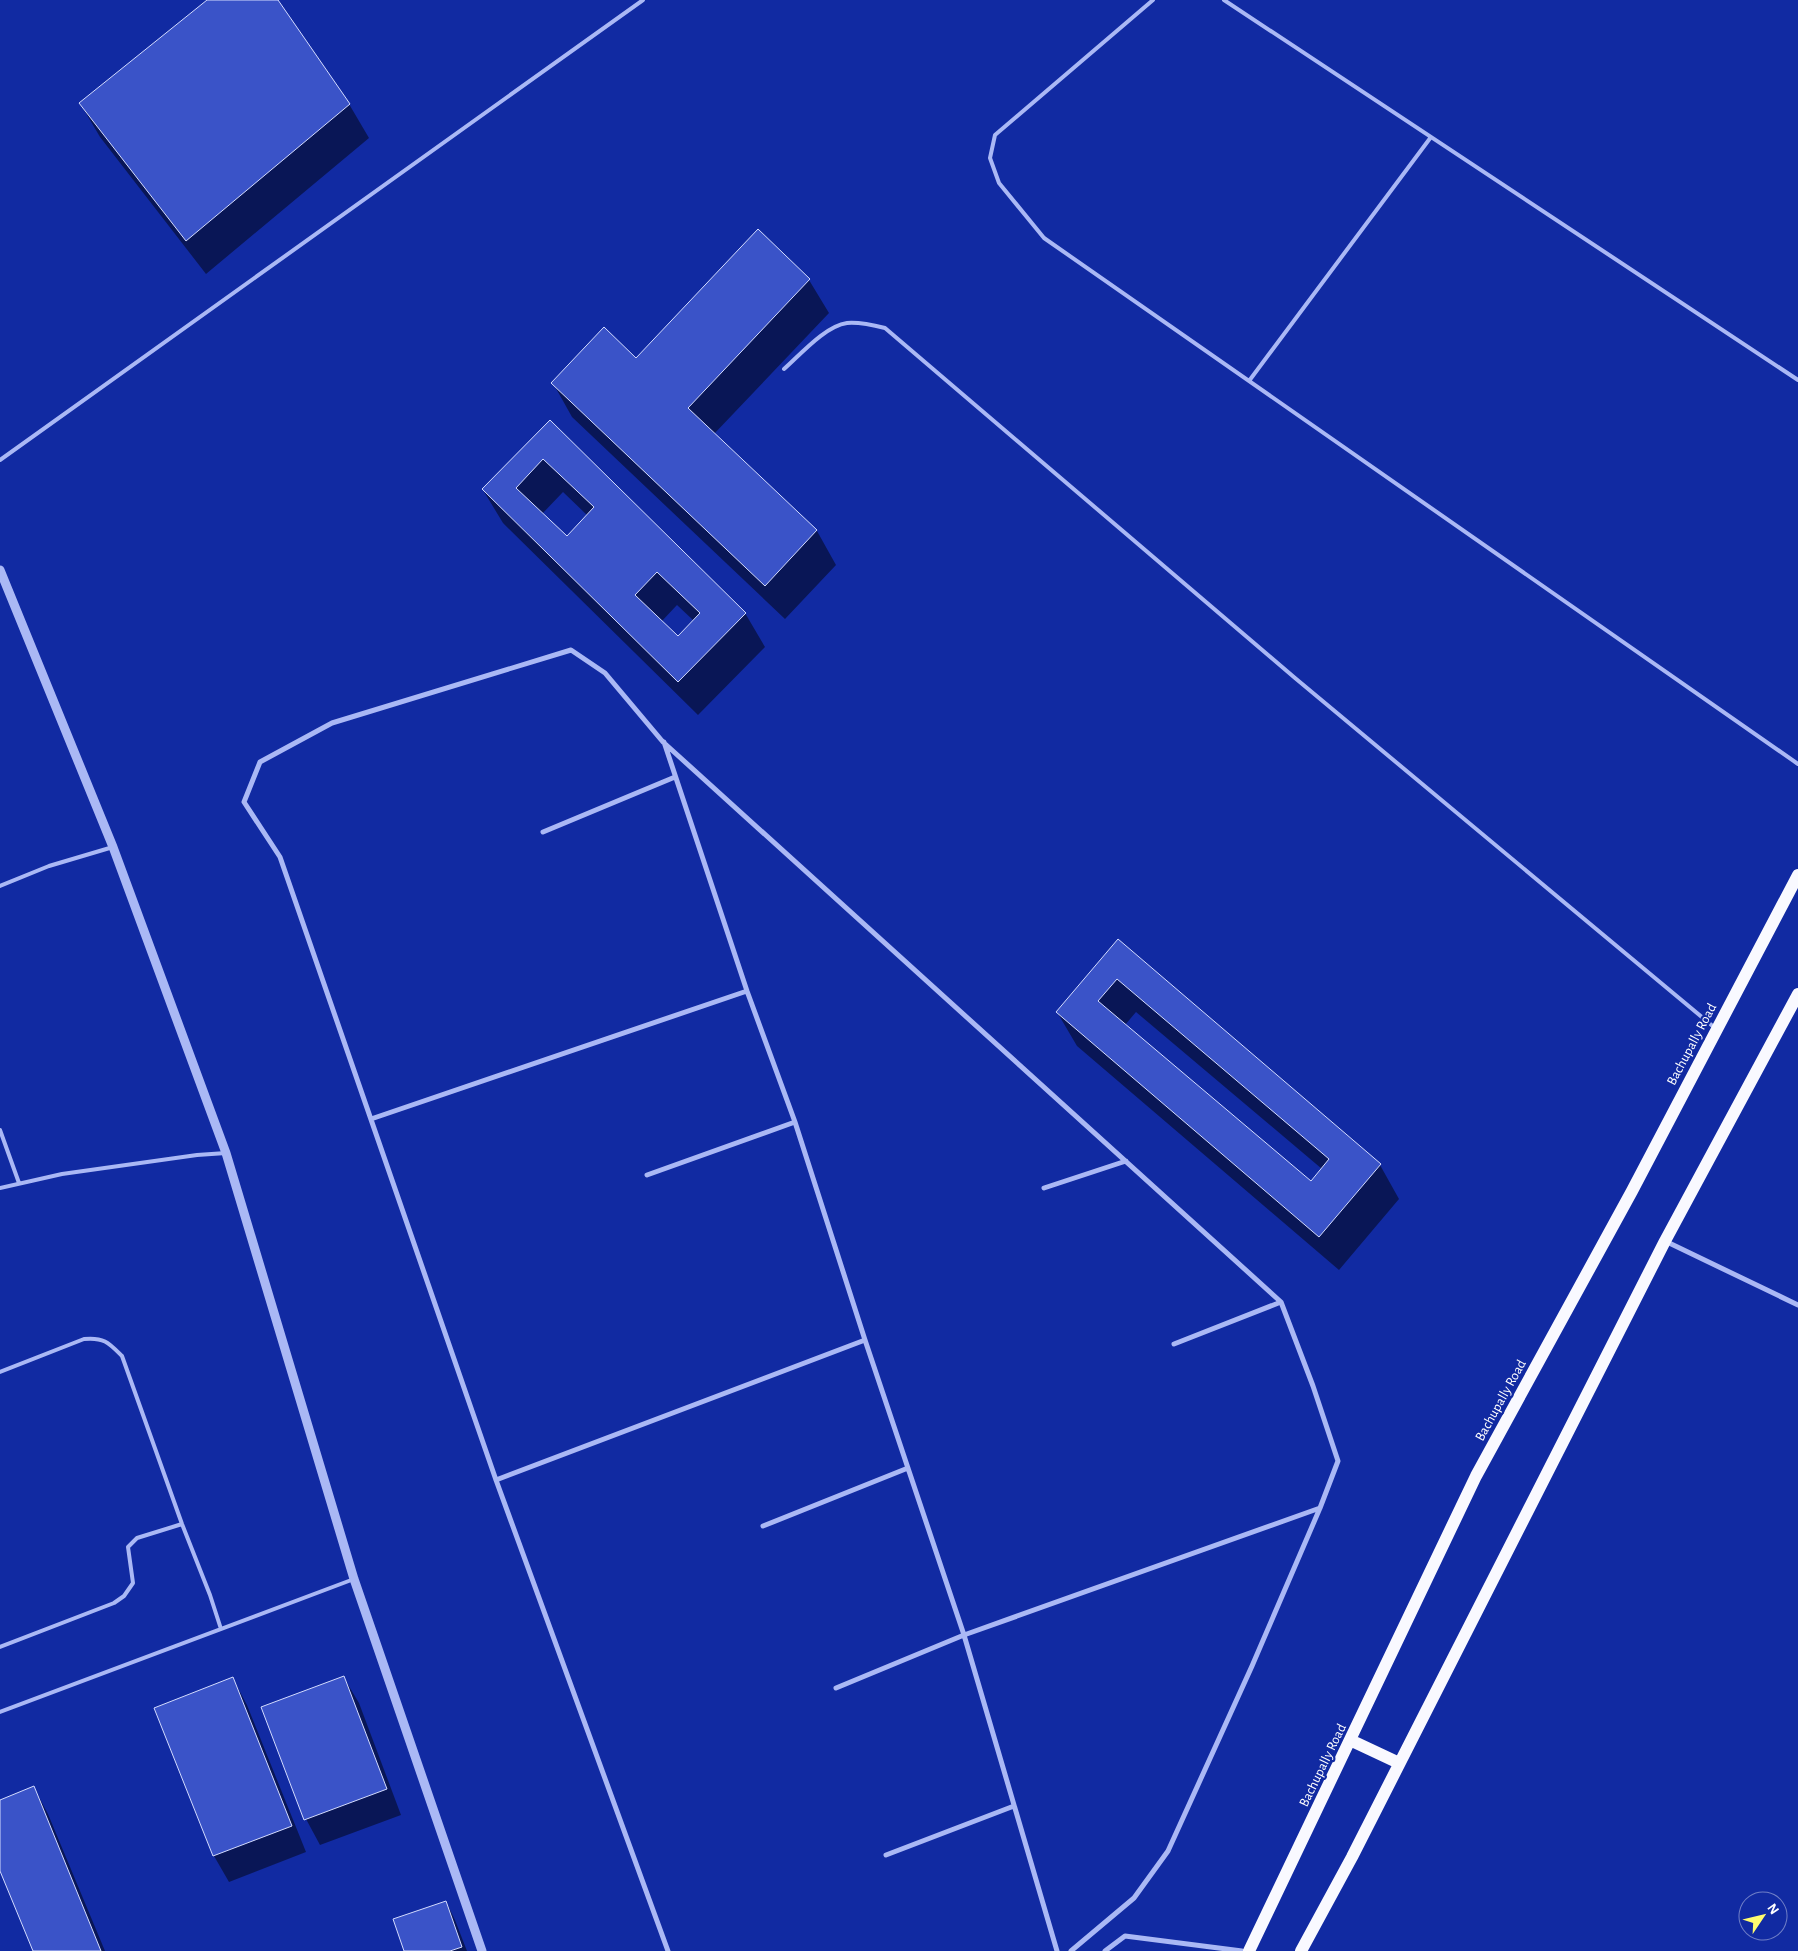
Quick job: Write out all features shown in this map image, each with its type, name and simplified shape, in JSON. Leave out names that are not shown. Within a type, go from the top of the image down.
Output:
[{"type":"main road","name":"Bachupally Road","points":[[1249,1951],[1476,1476],[1632,1191],[1798,874]]},
{"type":"main road","points":[[1300,1951],[1352,1857],[1664,1241],[1798,994]]},
{"type":"main road","points":[[1350,1740],[1399,1763]]},
{"type":"street","points":[[0,570],[113,847],[226,1153],[354,1579],[482,1951]]},
{"type":"street","points":[[668,1951],[496,1480],[280,857],[244,802],[260,762],[332,723],[571,650],[605,673],[663,742],[1281,1302],[1313,1386],[1338,1462],[1252,1666],[1168,1851],[1134,1898],[1071,1951]]},
{"type":"street","points":[[663,742],[747,991],[795,1122],[865,1340],[964,1635],[1056,1951]]},
{"type":"street","points":[[543,832],[675,777]]},
{"type":"street","points":[[371,1119],[747,991]]},
{"type":"street","points":[[647,1175],[795,1122]]},
{"type":"street","points":[[1044,1188],[1126,1162]]},
{"type":"street","points":[[1664,1241],[1798,1305]]},
{"type":"street","points":[[1174,1344],[1281,1302]]},
{"type":"street","points":[[496,1480],[865,1340]]},
{"type":"street","points":[[763,1526],[908,1468]]},
{"type":"street","points":[[836,1688],[964,1635],[1320,1508]]},
{"type":"street","points":[[886,1855],[1014,1806]]},
{"type":"street","points":[[1105,1951],[1125,1936],[1242,1951]]},
{"type":"lane","points":[[0,460],[643,0]]},
{"type":"lane","points":[[1152,0],[995,135],[990,158],[999,183],[1044,238],[1798,764]]},
{"type":"lane","points":[[1224,0],[1798,380]]},
{"type":"lane","points":[[1250,381],[1431,137]]},
{"type":"lane","points":[[784,369],[828,330],[846,323],[868,324],[886,328],[1295,678],[1716,1029]]},
{"type":"lane","points":[[0,886],[49,866],[113,847]]},
{"type":"lane","points":[[0,1130],[19,1183]]},
{"type":"lane","points":[[0,1188],[62,1174],[197,1155],[226,1153]]},
{"type":"lane","points":[[0,1372],[84,1339],[96,1338],[109,1343],[122,1356],[221,1629]]},
{"type":"lane","points":[[0,1648],[114,1603],[124,1596],[133,1583],[128,1547],[137,1538],[182,1524]]},
{"type":"lane","points":[[0,1712],[354,1579]]},
{"type":"building","points":[[207,0],[278,0],[350,104],[186,241],[79,103]]},
{"type":"building","points":[[758,229],[810,279],[688,408],[817,530],[765,586],[551,383],[604,327],[636,358]]},
{"type":"building","points":[[550,420],[746,613],[678,682],[482,489]],"holes":[[[543,459],[594,507],[567,536],[516,488]],[[657,572],[700,613],[678,636],[635,595]]]},
{"type":"building","points":[[1118,939],[1381,1164],[1319,1237],[1056,1012]],"holes":[[[1117,979],[1329,1159],[1311,1181],[1098,1001]]]},
{"type":"building","points":[[344,1676],[387,1789],[304,1820],[261,1707]]},
{"type":"building","points":[[233,1677],[292,1826],[213,1856],[154,1708]]},
{"type":"building","points":[[34,1786],[101,1951],[33,1951],[0,1871],[0,1800]]},
{"type":"building","points":[[446,1901],[462,1947],[450,1951],[404,1951],[393,1919]]}]
